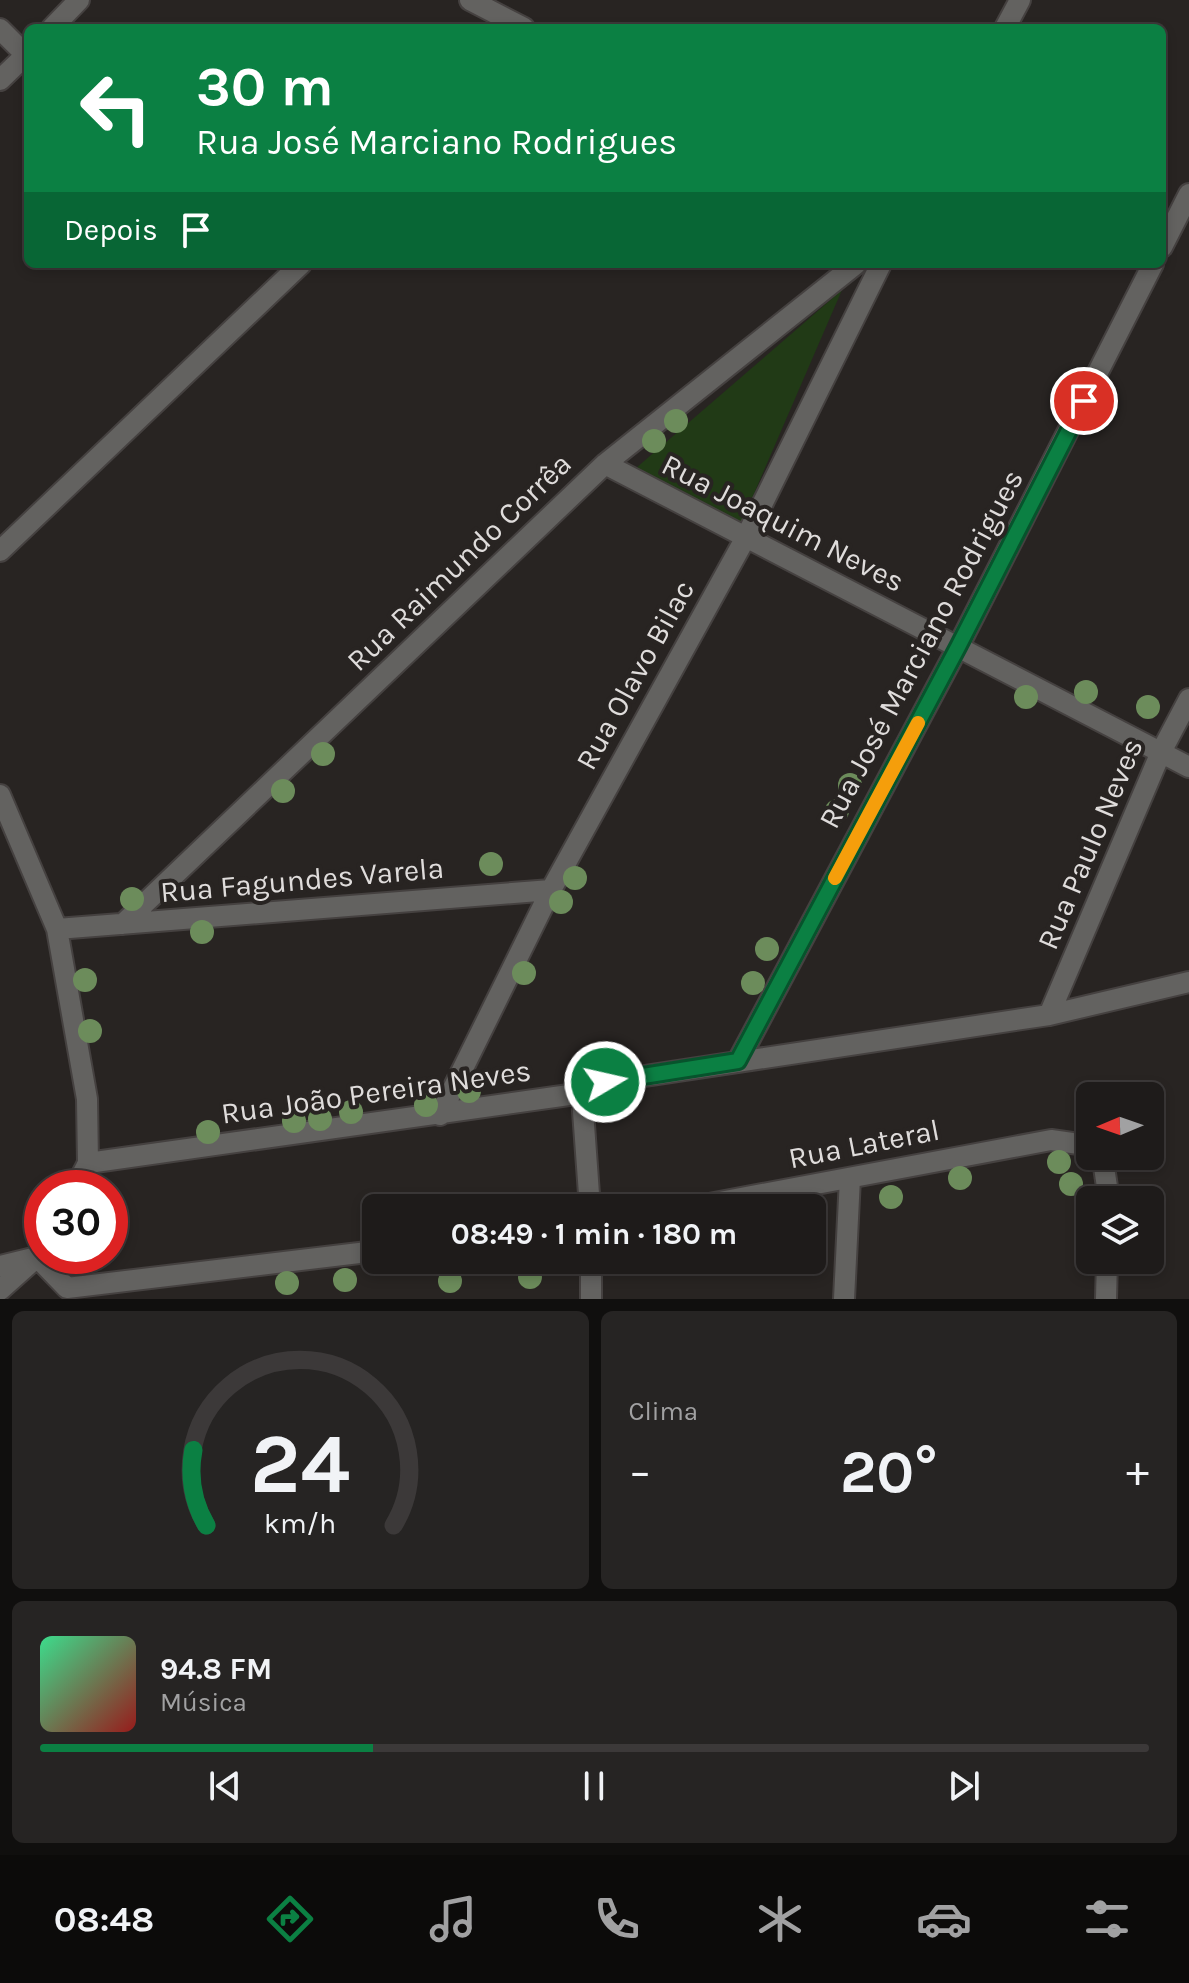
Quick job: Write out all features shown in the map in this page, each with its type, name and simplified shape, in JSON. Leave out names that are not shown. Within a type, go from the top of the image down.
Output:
[{"type":"street","points":[[56,24],[79,0]]},
{"type":"street","points":[[470,0],[516,24]]},
{"type":"street","points":[[1007,24],[1020,0]]},
{"type":"street","points":[[0,29],[24,51]]},
{"type":"street","points":[[0,80],[24,57]]},
{"type":"street","points":[[1166,239],[1189,194]]},
{"type":"street","points":[[0,551],[297,268]]},
{"type":"street","name":"Rua Raimundo Corrêa","points":[[123,924],[605,464],[851,268]]},
{"type":"street","name":"Rua Olavo Bilac","points":[[440,1115],[551,890],[746,537],[879,268]]},
{"type":"street","name":"Rua José Marciano Rodrigues","points":[[738,1061],[958,647],[1151,268]]},
{"type":"street","name":"Rua Joaquim Neves","points":[[605,464],[1189,767]]},
{"type":"street","name":"Rua Paulo Neves","points":[[1049,1015],[1161,752],[1189,699]]},
{"type":"street","points":[[1,797],[57,929],[87,1099],[88,1163],[84,1170]]},
{"type":"street","name":"Rua Fagundes Varela","points":[[57,929],[551,890]]},
{"type":"street","name":"Rua João Pereira Neves","points":[[88,1163],[590,1092],[605,1082],[1049,1015],[1189,982]]},
{"type":"street","points":[[589,1194],[583,1111],[590,1092]]},
{"type":"street","name":"Rua Lateral","points":[[764,1194],[1051,1140],[1076,1144]]},
{"type":"street","points":[[844,1299],[850,1178]]},
{"type":"street","points":[[56,1274],[67,1288],[362,1253]]},
{"type":"street","points":[[0,1266],[24,1258]]},
{"type":"street","points":[[0,1290],[24,1268]]},
{"type":"street","points":[[591,1274],[591,1299]]},
{"type":"street","points":[[1106,1299],[1107,1274]]},
{"type":"green space","points":[[842,290],[740,526],[636,468]]},
{"type":"slow traffic","points":[[835,878],[918,723]]},
{"type":"route","points":[[605,1082],[738,1061],[958,647],[1084,401]]}]
